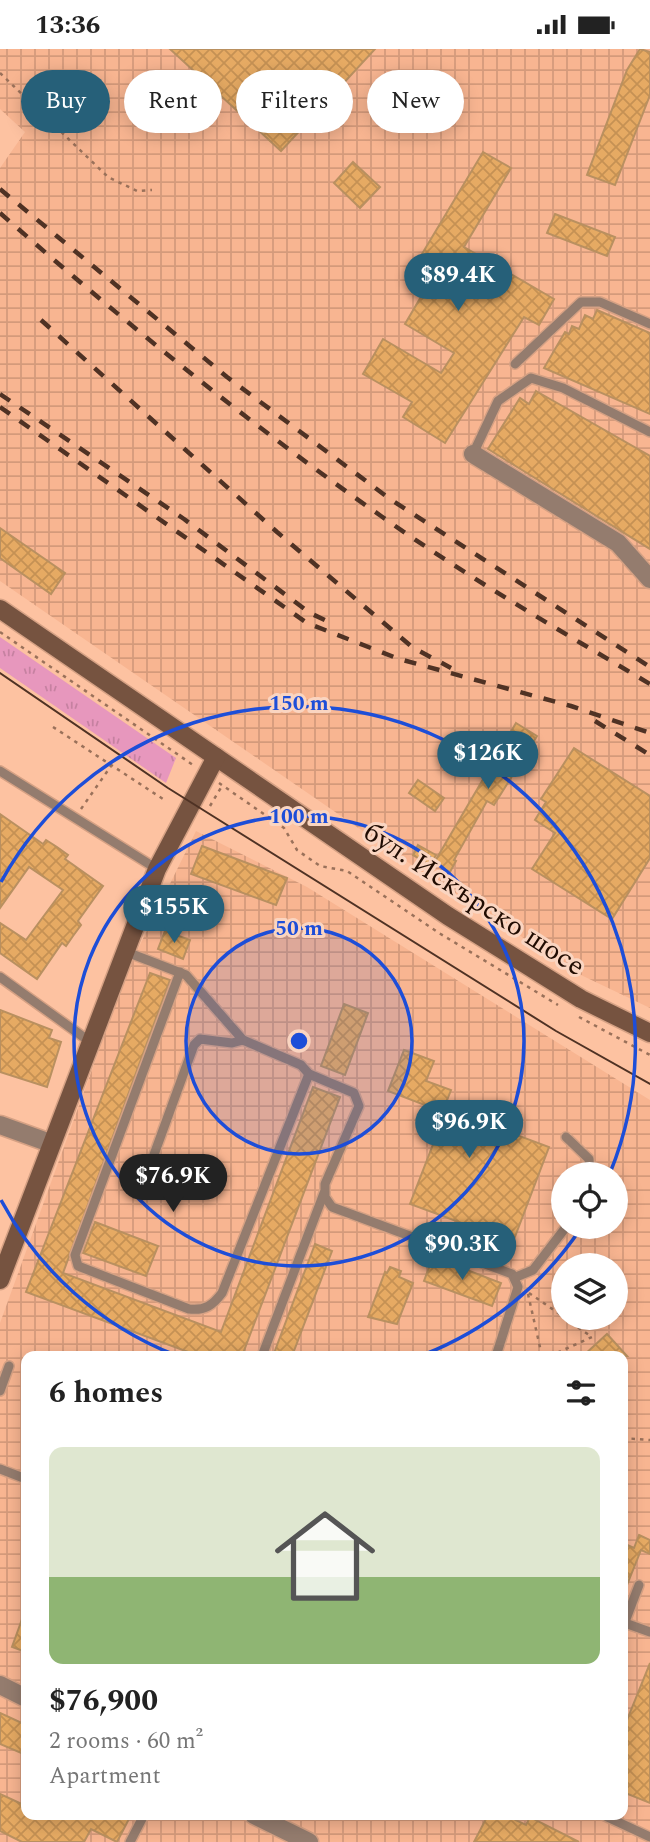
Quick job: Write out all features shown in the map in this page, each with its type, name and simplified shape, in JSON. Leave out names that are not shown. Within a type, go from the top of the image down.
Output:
[{"type":"main road","name":"бул. Искърско шосе","points":[[0,609],[448,916],[581,999],[650,1033]]},
{"type":"main road","points":[[0,1280],[50,1143],[157,869],[216,757]]},
{"type":"street","points":[[474,454],[618,543],[650,579]]},
{"type":"street","points":[[0,1125],[50,1143]]},
{"type":"street","points":[[0,1685],[21,1696]]},
{"type":"street","points":[[264,1820],[309,1842]]},
{"type":"lane","points":[[515,364],[581,302],[600,302],[650,324]]},
{"type":"lane","points":[[474,454],[498,401],[531,378],[563,388],[650,432]]},
{"type":"lane","points":[[0,771],[157,869]]},
{"type":"lane","points":[[124,951],[180,972],[243,1041],[300,1065],[309,1073],[354,1093],[359,1102],[264,1351]]},
{"type":"lane","points":[[180,972],[75,1255],[78,1266],[189,1309],[199,1310],[215,1302],[222,1293],[309,1073]]},
{"type":"lane","points":[[0,977],[89,1041]]},
{"type":"lane","points":[[144,1182],[194,1045],[200,1039],[232,1044],[243,1041]]},
{"type":"lane","points":[[566,1137],[589,1162]]},
{"type":"lane","points":[[324,1191],[332,1207],[510,1272],[516,1277],[518,1287],[498,1351]]},
{"type":"lane","points":[[516,1277],[533,1270],[557,1239]]},
{"type":"lane","points":[[0,1391],[9,1366]]},
{"type":"lane","points":[[0,1469],[21,1477]]},
{"type":"lane","points":[[628,1614],[639,1585]]},
{"type":"lane","points":[[628,1626],[650,1632]]},
{"type":"lane","points":[[130,1842],[141,1820]]},
{"type":"lane","points":[[614,1820],[650,1837]]},
{"type":"path","points":[[0,73],[108,177],[137,191],[152,190]]},
{"type":"path","points":[[0,632],[186,760]]},
{"type":"path","points":[[53,727],[164,801]]},
{"type":"path","points":[[75,818],[111,766]]},
{"type":"path","points":[[210,806],[222,786]]},
{"type":"path","points":[[516,1277],[528,1292],[551,1308]]},
{"type":"path","points":[[528,1292],[535,1312],[541,1351]]},
{"type":"path","points":[[561,1351],[592,1337],[582,1330]]},
{"type":"path","points":[[628,1438],[650,1440]]},
{"type":"shaded area","points":[[0,49],[650,49],[650,1008],[583,976],[444,887],[0,581],[0,168],[24,133],[110,133],[110,70],[21,70],[21,128],[0,109]]},
{"type":"shaded area","points":[[196,831],[307,887],[650,1100],[650,1842],[0,1842],[0,1323],[130,965]]},
{"type":"green space","points":[[0,637],[176,758],[166,783],[0,668]]},
{"type":"building","points":[[170,49],[375,49],[353,73],[353,70],[236,70],[236,110],[222,97],[222,70],[193,70]]},
{"type":"building","points":[[640,49],[650,52],[650,95],[615,185],[587,175],[627,70]]},
{"type":"building","points":[[261,133],[298,133],[281,151]]},
{"type":"building","points":[[483,152],[511,168],[464,247],[554,299],[539,325],[524,317],[445,443],[403,417],[412,402],[363,374],[383,339],[441,373],[454,353],[405,324],[425,290],[407,279]]},
{"type":"building","points":[[353,162],[380,187],[360,208],[334,183]]},
{"type":"building","points":[[555,214],[615,237],[607,256],[547,233]]},
{"type":"building","points":[[597,310],[650,333],[650,414],[544,368],[565,332],[569,334],[572,326],[579,329],[585,315],[593,319]]},
{"type":"building","points":[[536,391],[650,456],[650,549],[488,449],[520,398],[529,404]]},
{"type":"building","points":[[0,528],[65,573],[51,594],[0,558]]},
{"type":"building","points":[[516,723],[537,736],[494,805],[487,801],[450,872],[434,863]]},
{"type":"building","points":[[574,748],[650,796],[650,858],[612,919],[532,869],[555,833],[535,820],[546,802],[541,799]]},
{"type":"building","points":[[418,780],[444,798],[435,811],[409,793]]},
{"type":"building","points":[[0,814],[43,844],[46,840],[57,847],[68,855],[65,859],[103,886],[78,921],[81,925],[66,946],[62,943],[37,979],[0,953],[0,923],[26,940],[63,890],[29,867],[0,908]]},
{"type":"building","points":[[418,845],[436,855],[430,865],[413,855]]},
{"type":"building","points":[[202,846],[287,878],[276,905],[191,874]]},
{"type":"building","points":[[165,931],[190,940],[183,959],[158,949]]},
{"type":"building","points":[[150,973],[170,980],[63,1273],[221,1332],[313,1087],[340,1097],[244,1351],[185,1351],[26,1292]]},
{"type":"building","points":[[344,1004],[368,1013],[345,1075],[321,1066]]},
{"type":"building","points":[[0,1010],[52,1030],[49,1038],[61,1042],[47,1087],[0,1072]]},
{"type":"building","points":[[404,1050],[434,1061],[426,1081],[451,1090],[444,1108],[549,1147],[513,1242],[410,1204],[437,1134],[417,1127],[425,1105],[388,1091]]},
{"type":"building","points":[[95,1222],[158,1246],[146,1276],[83,1253]]},
{"type":"building","points":[[315,1244],[332,1251],[294,1351],[275,1351]]},
{"type":"building","points":[[433,1257],[501,1283],[492,1306],[424,1281]]},
{"type":"building","points":[[390,1267],[401,1271],[399,1277],[413,1283],[397,1324],[368,1317],[385,1272],[387,1273]]},
{"type":"building","points":[[607,1334],[622,1351],[588,1351]]},
{"type":"building","points":[[639,1535],[650,1540],[650,1554],[641,1550],[628,1582],[628,1545],[634,1548]]},
{"type":"building","points":[[21,1622],[21,1650],[12,1647]]},
{"type":"building","points":[[650,1663],[650,1803],[628,1794],[628,1718]]},
{"type":"building","points":[[0,1713],[21,1723],[21,1753],[0,1744]]},
{"type":"building","points":[[0,1794],[21,1804],[21,1820],[128,1820],[117,1842],[91,1829],[84,1842],[22,1842],[0,1831]]},
{"type":"building","points":[[485,1820],[516,1820],[526,1825],[528,1820],[536,1820],[579,1842],[474,1842]]},
{"type":"tram line","points":[[0,673],[168,788],[556,1031],[650,1084]]},
{"type":"railway","points":[[0,189],[227,377],[390,499],[650,667]]},
{"type":"railway","points":[[0,213],[186,370],[331,481],[480,582],[650,684]]},
{"type":"railway","points":[[41,320],[277,532],[412,647],[451,668]]},
{"type":"railway","points":[[0,394],[184,519],[310,613],[331,623]]},
{"type":"railway","points":[[0,407],[307,623],[399,659],[571,706],[650,733]]},
{"type":"railway","points":[[595,721],[650,755]]}]
